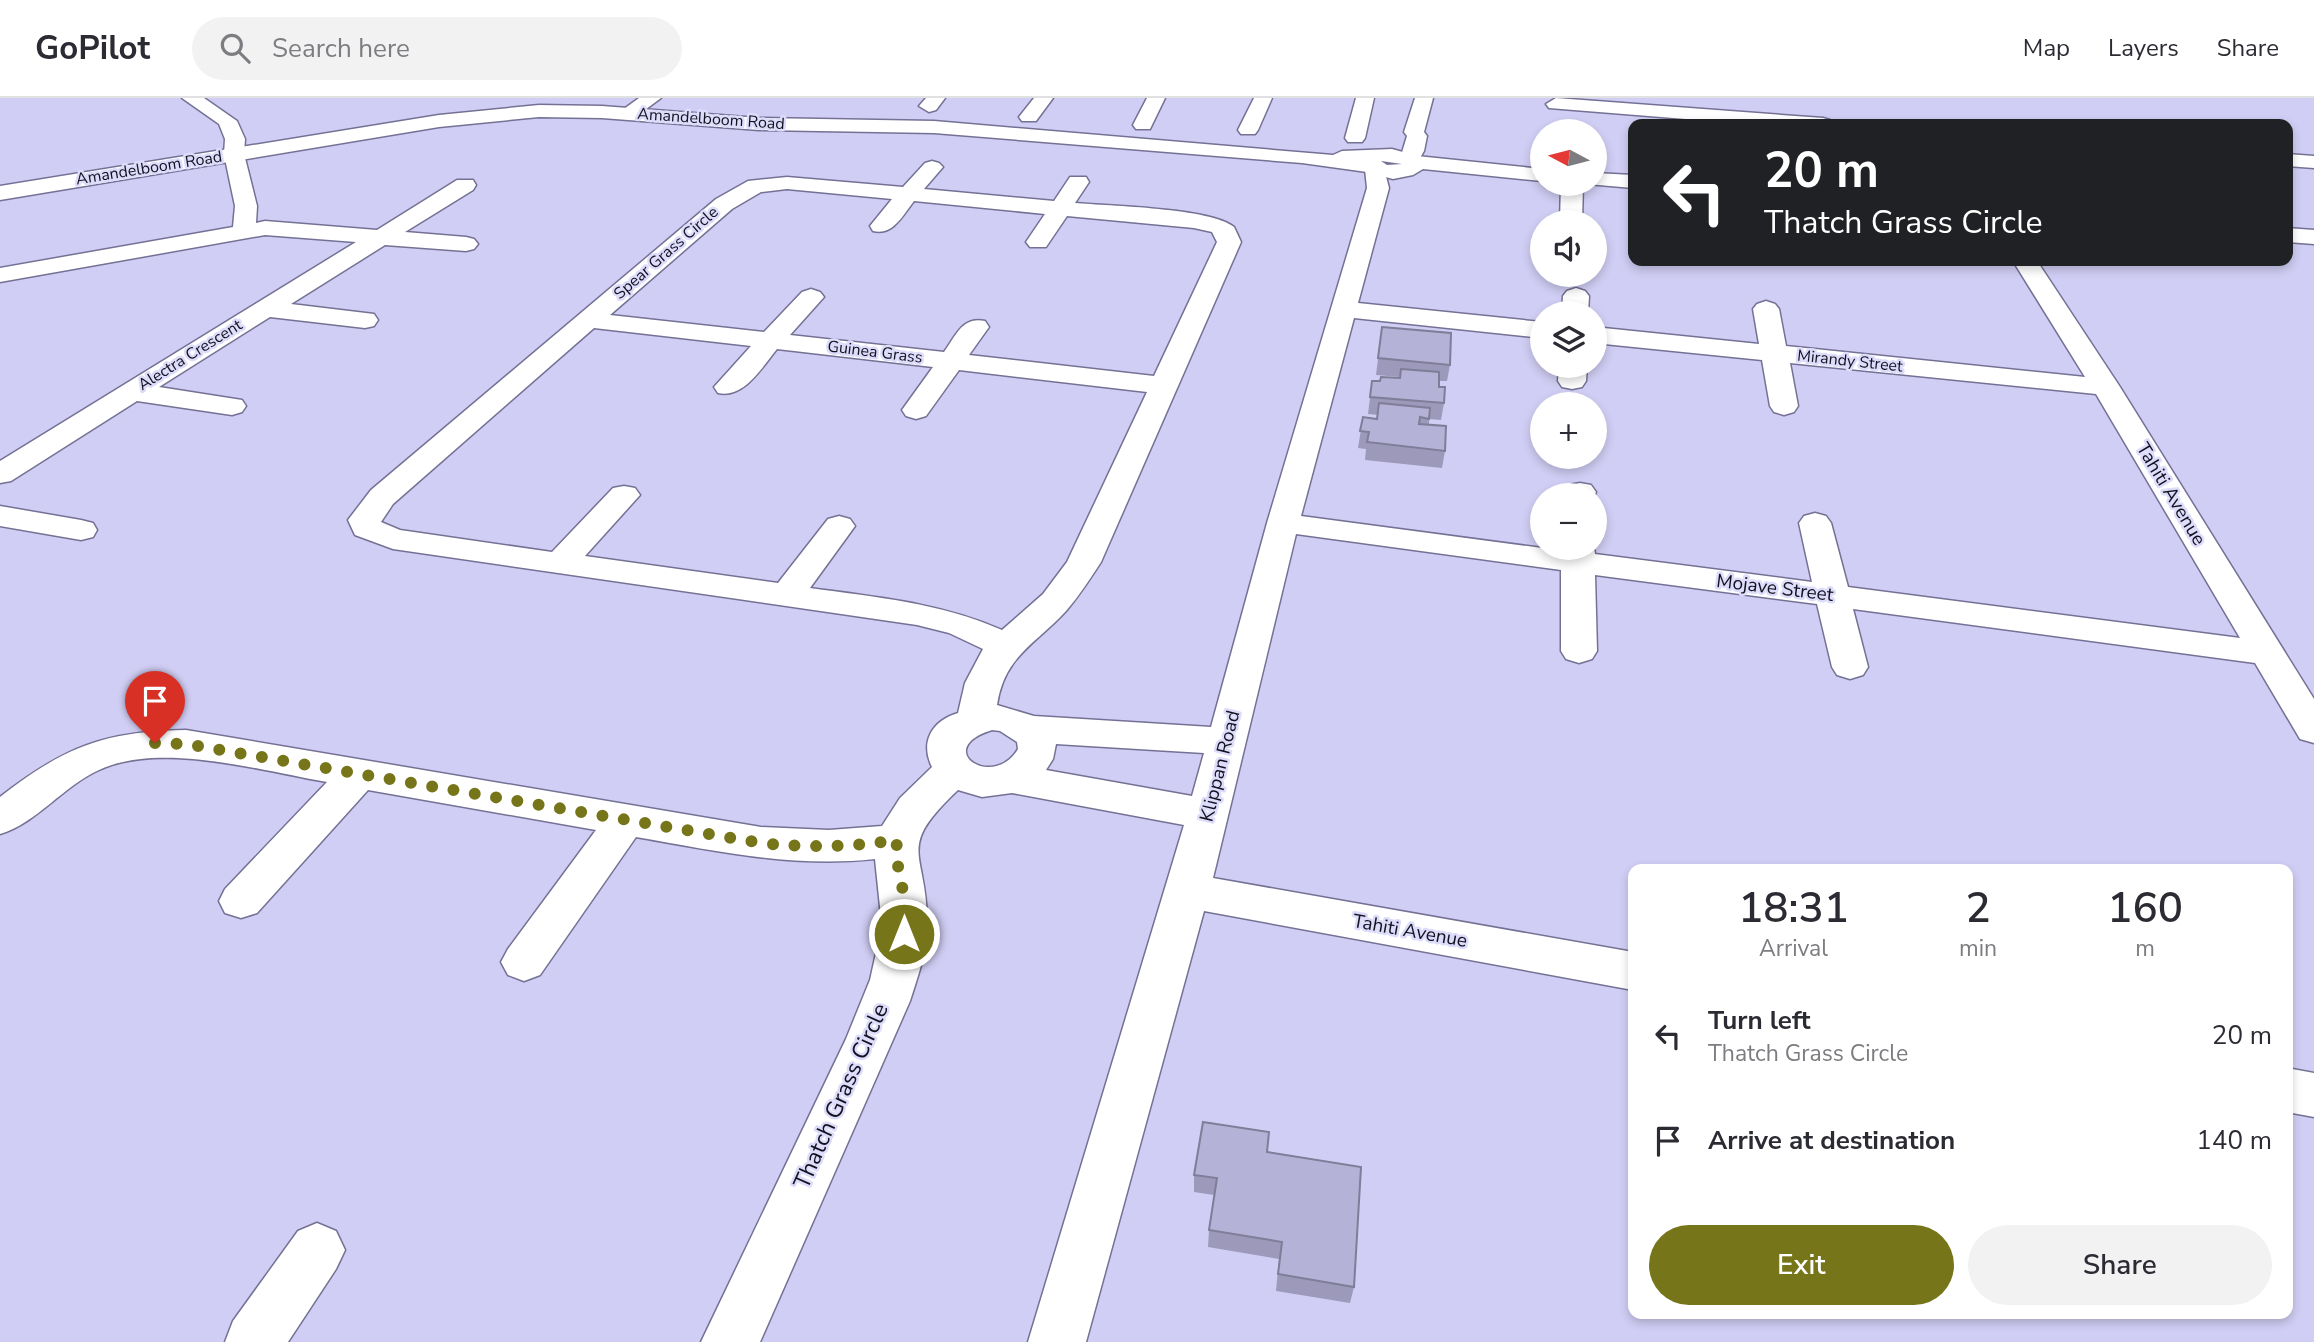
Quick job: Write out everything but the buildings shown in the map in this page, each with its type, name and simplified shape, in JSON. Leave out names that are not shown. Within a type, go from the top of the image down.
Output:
[{"type":"street","points":[[191,98],[228,121],[235,139],[234,154],[246,206],[244,230]]},
{"type":"street","points":[[627,114],[652,98]]},
{"type":"street","points":[[1029,117],[1044,98]]},
{"type":"street","points":[[1143,125],[1156,98]]},
{"type":"street","points":[[1248,130],[1263,98]]},
{"type":"street","points":[[1355,138],[1365,98]]},
{"type":"street","name":"Klippan Road","points":[[1057,1342],[1188,891],[1283,523],[1343,309],[1391,166],[1416,147],[1417,136],[1414,132],[1424,98]]},
{"type":"street","points":[[1556,106],[1705,119]]},
{"type":"street","name":"Amandelboom Road","points":[[0,192],[467,117],[539,111],[627,114],[759,124],[924,126],[1391,166],[1530,174]]},
{"type":"street","points":[[881,226],[932,167]]},
{"type":"street","points":[[1607,180],[1628,182]]},
{"type":"street","points":[[1038,242],[1078,182]]},
{"type":"street","name":"Spear Grass Circle","points":[[976,720],[983,679],[1005,645],[1058,599],[1084,562],[1161,385],[1228,242],[1226,232],[1210,224],[787,183],[767,184],[746,190],[724,204],[382,497],[364,520],[366,528],[393,539],[942,619],[1005,645]]},
{"type":"street","name":"Alectra Crescent","points":[[0,474],[380,236],[465,186]]},
{"type":"street","points":[[0,275],[244,230],[282,228],[466,244]]},
{"type":"street","points":[[2293,235],[2314,237]]},
{"type":"street","name":"Tahiti Avenue","points":[[2028,266],[2106,387],[2314,730]]},
{"type":"street","points":[[728,387],[811,297]]},
{"type":"street","points":[[265,309],[365,320]]},
{"type":"street","points":[[1343,309],[1530,329]]},
{"type":"street","points":[[1766,309],[1784,406]]},
{"type":"street","name":"Guinea Grass","points":[[589,320],[1161,385]]},
{"type":"street","points":[[916,410],[976,327]]},
{"type":"street","name":"Mirandy Street","points":[[1607,336],[2106,387]]},
{"type":"street","points":[[131,392],[232,406]]},
{"type":"street","points":[[560,563],[624,495]]},
{"type":"street","points":[[0,516],[81,530]]},
{"type":"street","name":"Mojave Street","points":[[1283,523],[1530,550]]},
{"type":"street","points":[[1815,523],[1850,667]]},
{"type":"street","points":[[786,596],[839,526]]},
{"type":"street","points":[[1578,560],[1579,651]]},
{"type":"street","name":"Mojave Street","points":[[1607,560],[1834,595],[2267,653]]},
{"type":"street","points":[[1209,814],[1010,778],[979,782],[965,778],[946,763],[946,742],[963,725],[976,720],[1005,718],[1029,729],[1226,741]]},
{"type":"street","points":[[1010,778],[1033,761],[1037,749],[1035,738],[1029,729]]},
{"type":"street","points":[[0,819],[71,765],[124,745],[186,744],[761,843],[807,848],[854,846],[897,840],[915,808],[953,771]]},
{"type":"street","points":[[241,901],[359,774]]},
{"type":"street","points":[[524,962],[626,820]]},
{"type":"street","name":"Thatch Grass Circle","points":[[730,1342],[865,1048],[897,966],[904,934],[905,901],[896,856],[897,840]]},
{"type":"street","name":"Tahiti Avenue","points":[[1188,891],[1628,970]]},
{"type":"street","points":[[2293,1091],[2314,1095]]},
{"type":"street","points":[[254,1342],[317,1250]]},
{"type":"route","points":[[155,743],[186,744],[761,843],[807,848],[854,846],[897,840],[896,856],[905,901],[904,934]]}]
